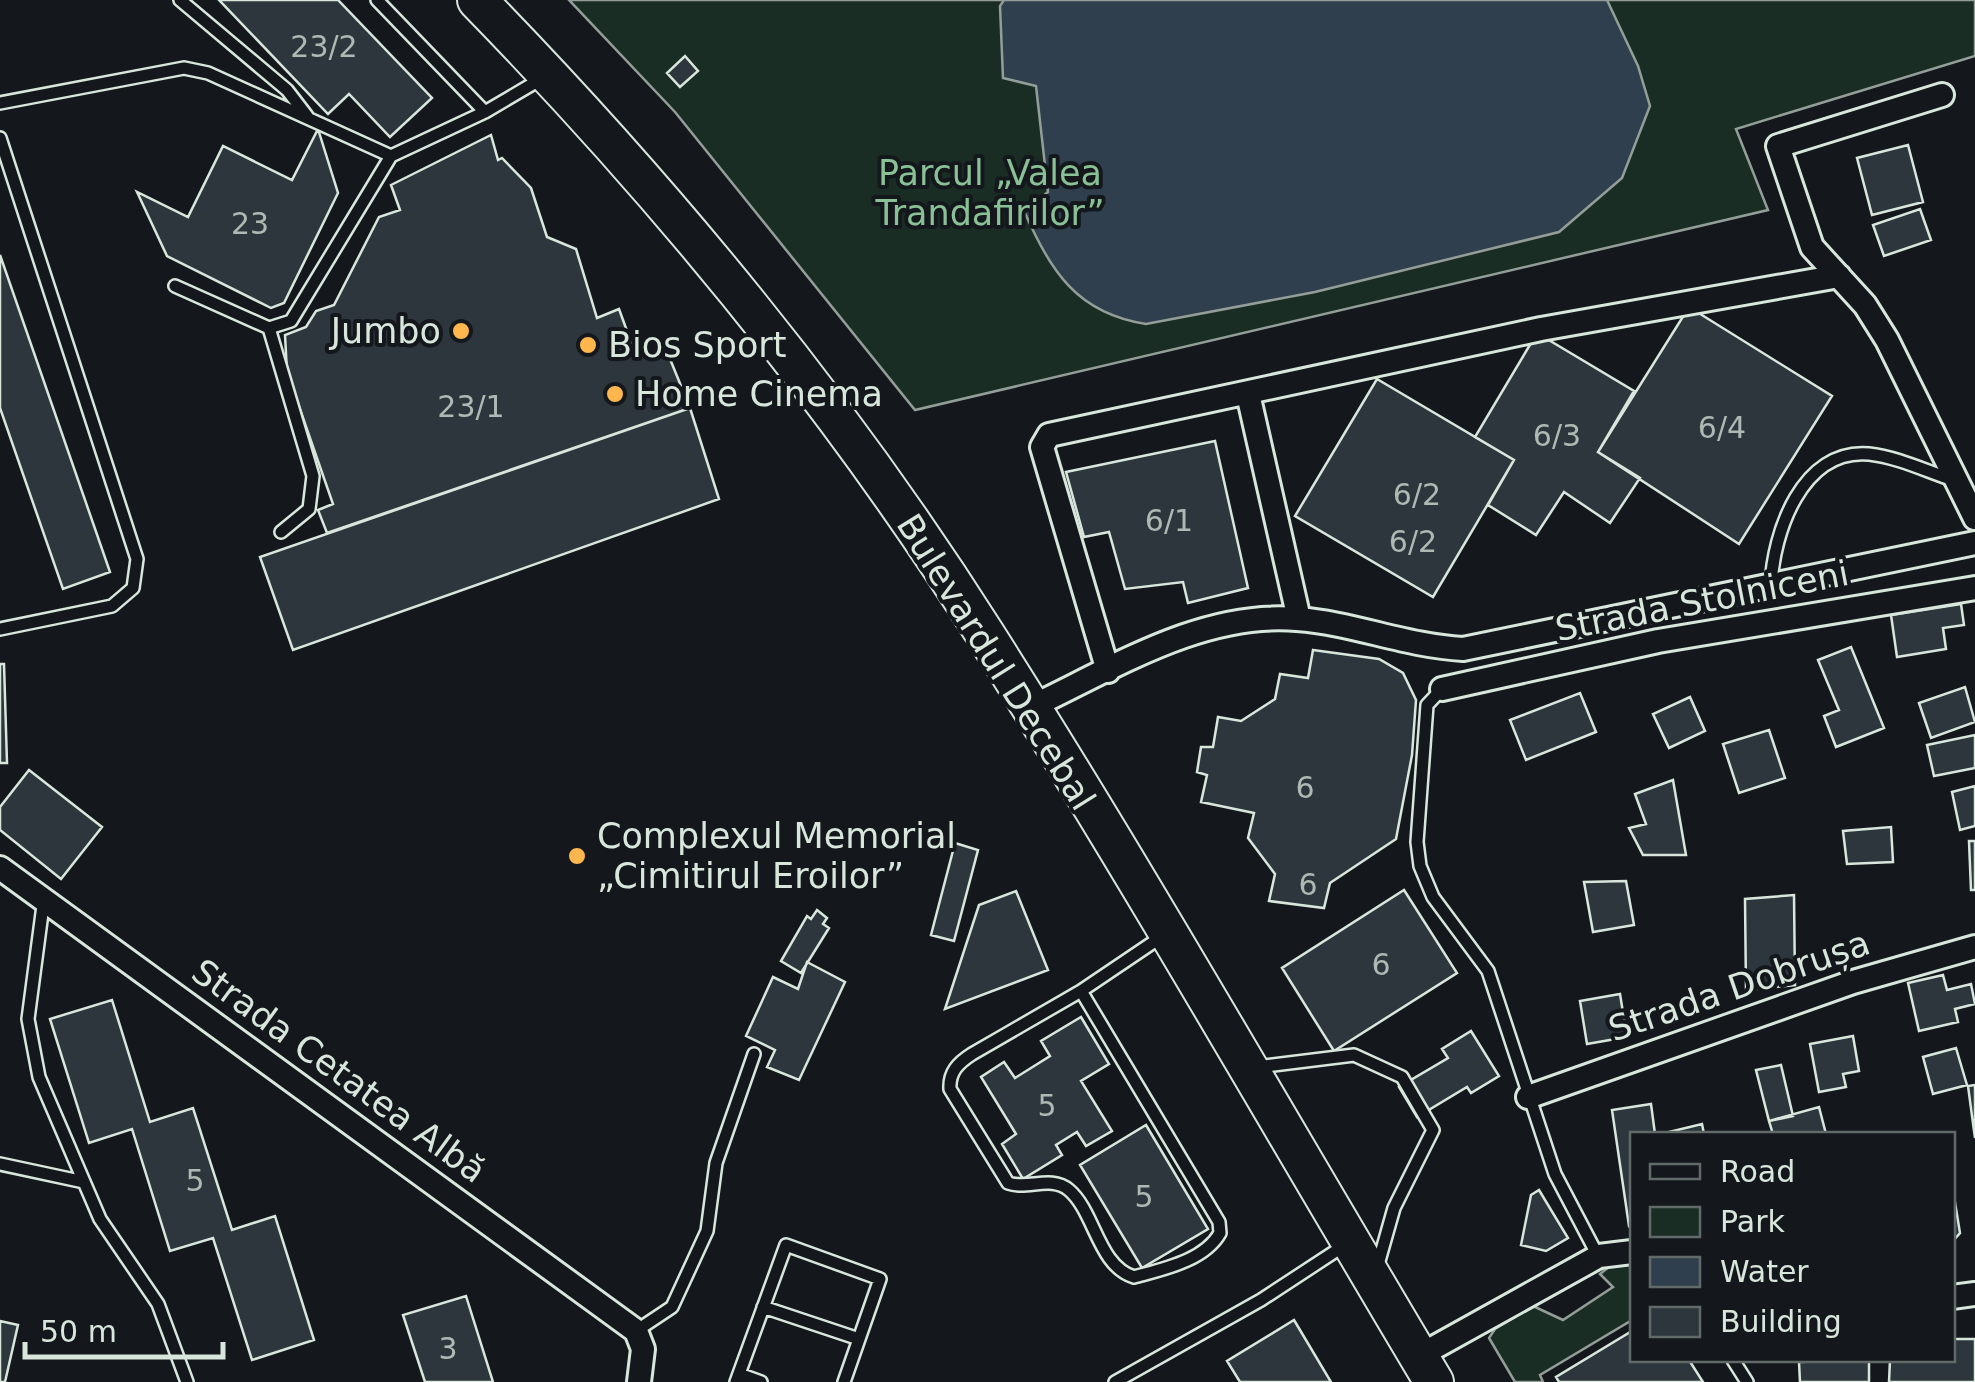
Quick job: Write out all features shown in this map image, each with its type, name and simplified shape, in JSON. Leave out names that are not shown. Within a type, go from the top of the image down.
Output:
[{"type":"main road","name":"Bulevardul Decebal","points":[[478,0],[665,201],[810,384],[968,608],[1426,1369]]},
{"type":"street","points":[[1942,94],[1778,146],[1803,229],[1886,340],[1975,516]]},
{"type":"street","points":[[1108,671],[1050,482],[1043,440],[1541,329],[1839,276]]},
{"type":"street","points":[[1248,394],[1299,619]]},
{"type":"street","points":[[1029,708],[1198,631],[1252,620],[1299,619],[1424,647],[1464,649],[1975,543]]},
{"type":"street","name":"Strada Stolniceni","points":[[1442,690],[1658,640],[1975,588]]},
{"type":"street","name":"Strada Cetatea Albă","points":[[0,868],[636,1332]]},
{"type":"street","name":"Strada Dobrușa","points":[[1528,1097],[1853,982],[1975,947]]},
{"type":"street","points":[[1426,1369],[1598,1256],[1630,1252]]},
{"type":"street","points":[[636,1332],[642,1349],[640,1382]]},
{"type":"lane","points":[[180,0],[287,90],[310,119]]},
{"type":"lane","points":[[376,0],[485,112]]},
{"type":"lane","points":[[0,104],[184,68],[208,73],[392,156]]},
{"type":"lane","points":[[174,286],[269,328],[291,321],[392,156],[485,112],[536,84],[548,72]]},
{"type":"lane","points":[[0,138],[136,559],[133,588],[112,606],[0,629]]},
{"type":"lane","points":[[269,328],[312,476],[309,508],[281,532]]},
{"type":"lane","points":[[1771,586],[1772,564],[1793,502],[1814,475],[1834,462],[1875,455],[1957,481]]},
{"type":"lane","points":[[1442,690],[1427,705],[1417,842],[1420,866],[1433,897],[1488,971],[1556,1174],[1598,1256]]},
{"type":"lane","points":[[44,898],[31,982],[30,1043],[39,1078],[100,1218],[158,1304],[187,1382]]},
{"type":"lane","points":[[1081,991],[1218,1222],[1220,1232],[1206,1248],[1178,1265],[1134,1278],[1116,1267],[1070,1190],[1047,1182],[1032,1186],[1008,1183],[950,1090],[959,1062],[1081,991],[1166,934]]},
{"type":"lane","points":[[636,1332],[672,1306],[707,1230],[716,1163],[754,1054]]},
{"type":"lane","points":[[1248,1068],[1354,1055],[1402,1077],[1432,1130],[1394,1208],[1374,1278]]},
{"type":"lane","points":[[0,1164],[84,1182]]},
{"type":"lane","points":[[1116,1382],[1262,1300],[1350,1242]]},
{"type":"lane","points":[[761,1382],[738,1378],[786,1245],[880,1279],[844,1382]]},
{"type":"lane","points":[[763,1306],[858,1339]]},
{"type":"green space","name":"Parcul „Valea Trandafirilor”","points":[[569,0],[1975,0],[1975,56],[1736,129],[1768,210],[915,410],[675,112]]},
{"type":"green space","points":[[1630,1259],[1630,1321],[1540,1375],[1543,1382],[1515,1382],[1489,1338],[1495,1329],[1533,1306],[1563,1320],[1613,1287],[1600,1274],[1615,1262]]},
{"type":"water","points":[[1004,0],[1607,0],[1638,66],[1650,106],[1622,178],[1559,232],[1315,292],[1146,324],[1101,310],[1069,286],[1045,252],[1024,211],[1048,192],[1036,86],[1003,78],[1000,6]]},
{"type":"building","points":[[219,0],[338,0],[432,98],[390,137],[349,94],[328,114]]},
{"type":"building","points":[[685,56],[698,71],[680,87],[667,73]]},
{"type":"building","points":[[318,129],[338,193],[284,303],[271,308],[167,256],[137,192],[188,217],[223,146],[292,180]]},
{"type":"building","name":"Jumbo","points":[[491,135],[498,160],[502,158],[531,188],[547,237],[576,249],[597,318],[619,309],[635,353],[668,354],[690,408],[327,533],[318,510],[333,504],[287,372],[285,335],[306,327],[316,311],[334,305],[379,217],[400,210],[391,185]]},
{"type":"building","points":[[1908,145],[1923,202],[1872,215],[1857,158]]},
{"type":"building","points":[[1920,209],[1931,240],[1884,256],[1873,225]]},
{"type":"building","points":[[0,255],[110,572],[63,589],[0,408]]},
{"type":"building","points":[[1689,307],[1832,396],[1739,544],[1598,452]]},
{"type":"building","points":[[1537,333],[1634,391],[1598,452],[1640,478],[1610,523],[1564,492],[1536,535],[1488,505],[1514,460],[1475,437]]},
{"type":"building","points":[[1377,379],[1514,460],[1433,597],[1295,516]]},
{"type":"building","points":[[690,408],[719,499],[293,650],[260,557]]},
{"type":"building","points":[[1215,441],[1248,588],[1188,603],[1183,582],[1125,589],[1109,532],[1084,537],[1066,472]]},
{"type":"building","points":[[1961,604],[1964,625],[1943,628],[1946,649],[1897,657],[1891,615]]},
{"type":"building","points":[[1851,647],[1884,728],[1836,747],[1824,716],[1839,710],[1818,660]]},
{"type":"building","points":[[1313,650],[1379,659],[1403,673],[1416,700],[1412,755],[1396,839],[1330,883],[1324,908],[1269,901],[1275,874],[1248,838],[1254,813],[1201,802],[1207,775],[1197,772],[1201,747],[1213,747],[1218,717],[1241,721],[1275,699],[1280,674],[1308,678]]},
{"type":"building","points":[[0,664],[4,664],[7,763],[0,763]]},
{"type":"building","points":[[1965,687],[1975,722],[1931,738],[1919,703]]},
{"type":"building","points":[[1580,693],[1596,732],[1526,760],[1510,720]]},
{"type":"building","points":[[1690,697],[1705,731],[1669,748],[1653,714]]},
{"type":"building","points":[[1769,730],[1785,778],[1739,793],[1723,744]]},
{"type":"building","points":[[1975,735],[1975,768],[1934,776],[1927,745]]},
{"type":"building","points":[[29,770],[102,827],[61,879],[0,830],[0,807]]},
{"type":"building","points":[[1673,780],[1686,855],[1643,855],[1629,828],[1646,824],[1635,794]]},
{"type":"building","points":[[1975,786],[1975,826],[1960,830],[1952,792]]},
{"type":"building","points":[[1891,827],[1893,862],[1847,864],[1843,831]]},
{"type":"building","points":[[1969,841],[1975,841],[1975,890],[1971,890]]},
{"type":"building","points":[[955,843],[978,850],[954,941],[931,935]]},
{"type":"building","points":[[1626,881],[1634,925],[1593,932],[1584,882]]},
{"type":"building","points":[[1404,890],[1457,973],[1334,1051],[1282,968]]},
{"type":"building","points":[[1016,891],[1048,970],[945,1009],[979,905]]},
{"type":"building","points":[[1794,895],[1795,985],[1746,990],[1745,899]]},
{"type":"building","points":[[817,910],[827,918],[823,924],[829,928],[801,973],[781,961],[807,916],[811,919]]},
{"type":"building","points":[[807,962],[845,982],[799,1080],[767,1067],[775,1050],[746,1036],[773,977],[798,989]]},
{"type":"building","points":[[1943,975],[1947,990],[1971,984],[1975,1004],[1955,1009],[1958,1022],[1919,1031],[1908,983]]},
{"type":"building","points":[[1620,994],[1627,1037],[1587,1044],[1580,1001]]},
{"type":"building","points":[[112,1000],[150,1122],[193,1108],[232,1230],[275,1216],[314,1340],[252,1360],[213,1238],[170,1251],[132,1129],[89,1143],[50,1019]]},
{"type":"building","points":[[1081,1017],[1109,1064],[1081,1081],[1112,1131],[1086,1146],[1077,1132],[1056,1145],[1062,1155],[1023,1179],[1002,1144],[1016,1134],[981,1077],[1004,1062],[1015,1078],[1050,1056],[1041,1041]]},
{"type":"building","points":[[1471,1031],[1499,1076],[1471,1093],[1467,1087],[1417,1117],[1399,1087],[1448,1058],[1442,1049]]},
{"type":"building","points":[[1853,1036],[1859,1071],[1843,1074],[1846,1087],[1819,1092],[1810,1044]]},
{"type":"building","points":[[1956,1048],[1967,1085],[1933,1094],[1923,1057]]},
{"type":"building","points":[[1781,1065],[1793,1116],[1769,1121],[1756,1070]]},
{"type":"building","points":[[1975,1085],[1975,1138],[1968,1086]]},
{"type":"building","points":[[1651,1104],[1655,1132],[1630,1132],[1629,1226],[1612,1110]]},
{"type":"building","points":[[1819,1107],[1825,1132],[1772,1132],[1769,1121]]},
{"type":"building","points":[[1702,1124],[1704,1132],[1669,1132]]},
{"type":"building","points":[[1146,1125],[1208,1229],[1142,1268],[1080,1165]]},
{"type":"building","points":[[1539,1190],[1568,1238],[1546,1251],[1521,1245],[1531,1195]]},
{"type":"building","points":[[1955,1202],[1960,1233],[1955,1239]]},
{"type":"building","points":[[466,1296],[493,1382],[425,1382],[403,1315]]},
{"type":"building","points":[[1294,1320],[1331,1382],[1240,1382],[1227,1361]]},
{"type":"building","points":[[0,1321],[18,1325],[5,1382],[0,1382]]},
{"type":"building","points":[[1630,1332],[1630,1362],[1690,1362],[1703,1382],[1559,1382],[1556,1377]]},
{"type":"building","points":[[1955,1339],[1975,1339],[1975,1382],[1889,1382],[1890,1362],[1955,1362]]},
{"type":"building","points":[[1799,1362],[1869,1362],[1869,1382],[1800,1382]]},
{"type":"place","name":"Jumbo","points":[[461,331]]},
{"type":"place","name":"Bios Sport","points":[[588,345]]},
{"type":"place","name":"Home Cinema","points":[[615,394]]},
{"type":"place","name":"Complexul Memorial „Cimitirul Eroilor”","points":[[577,856]]}]
